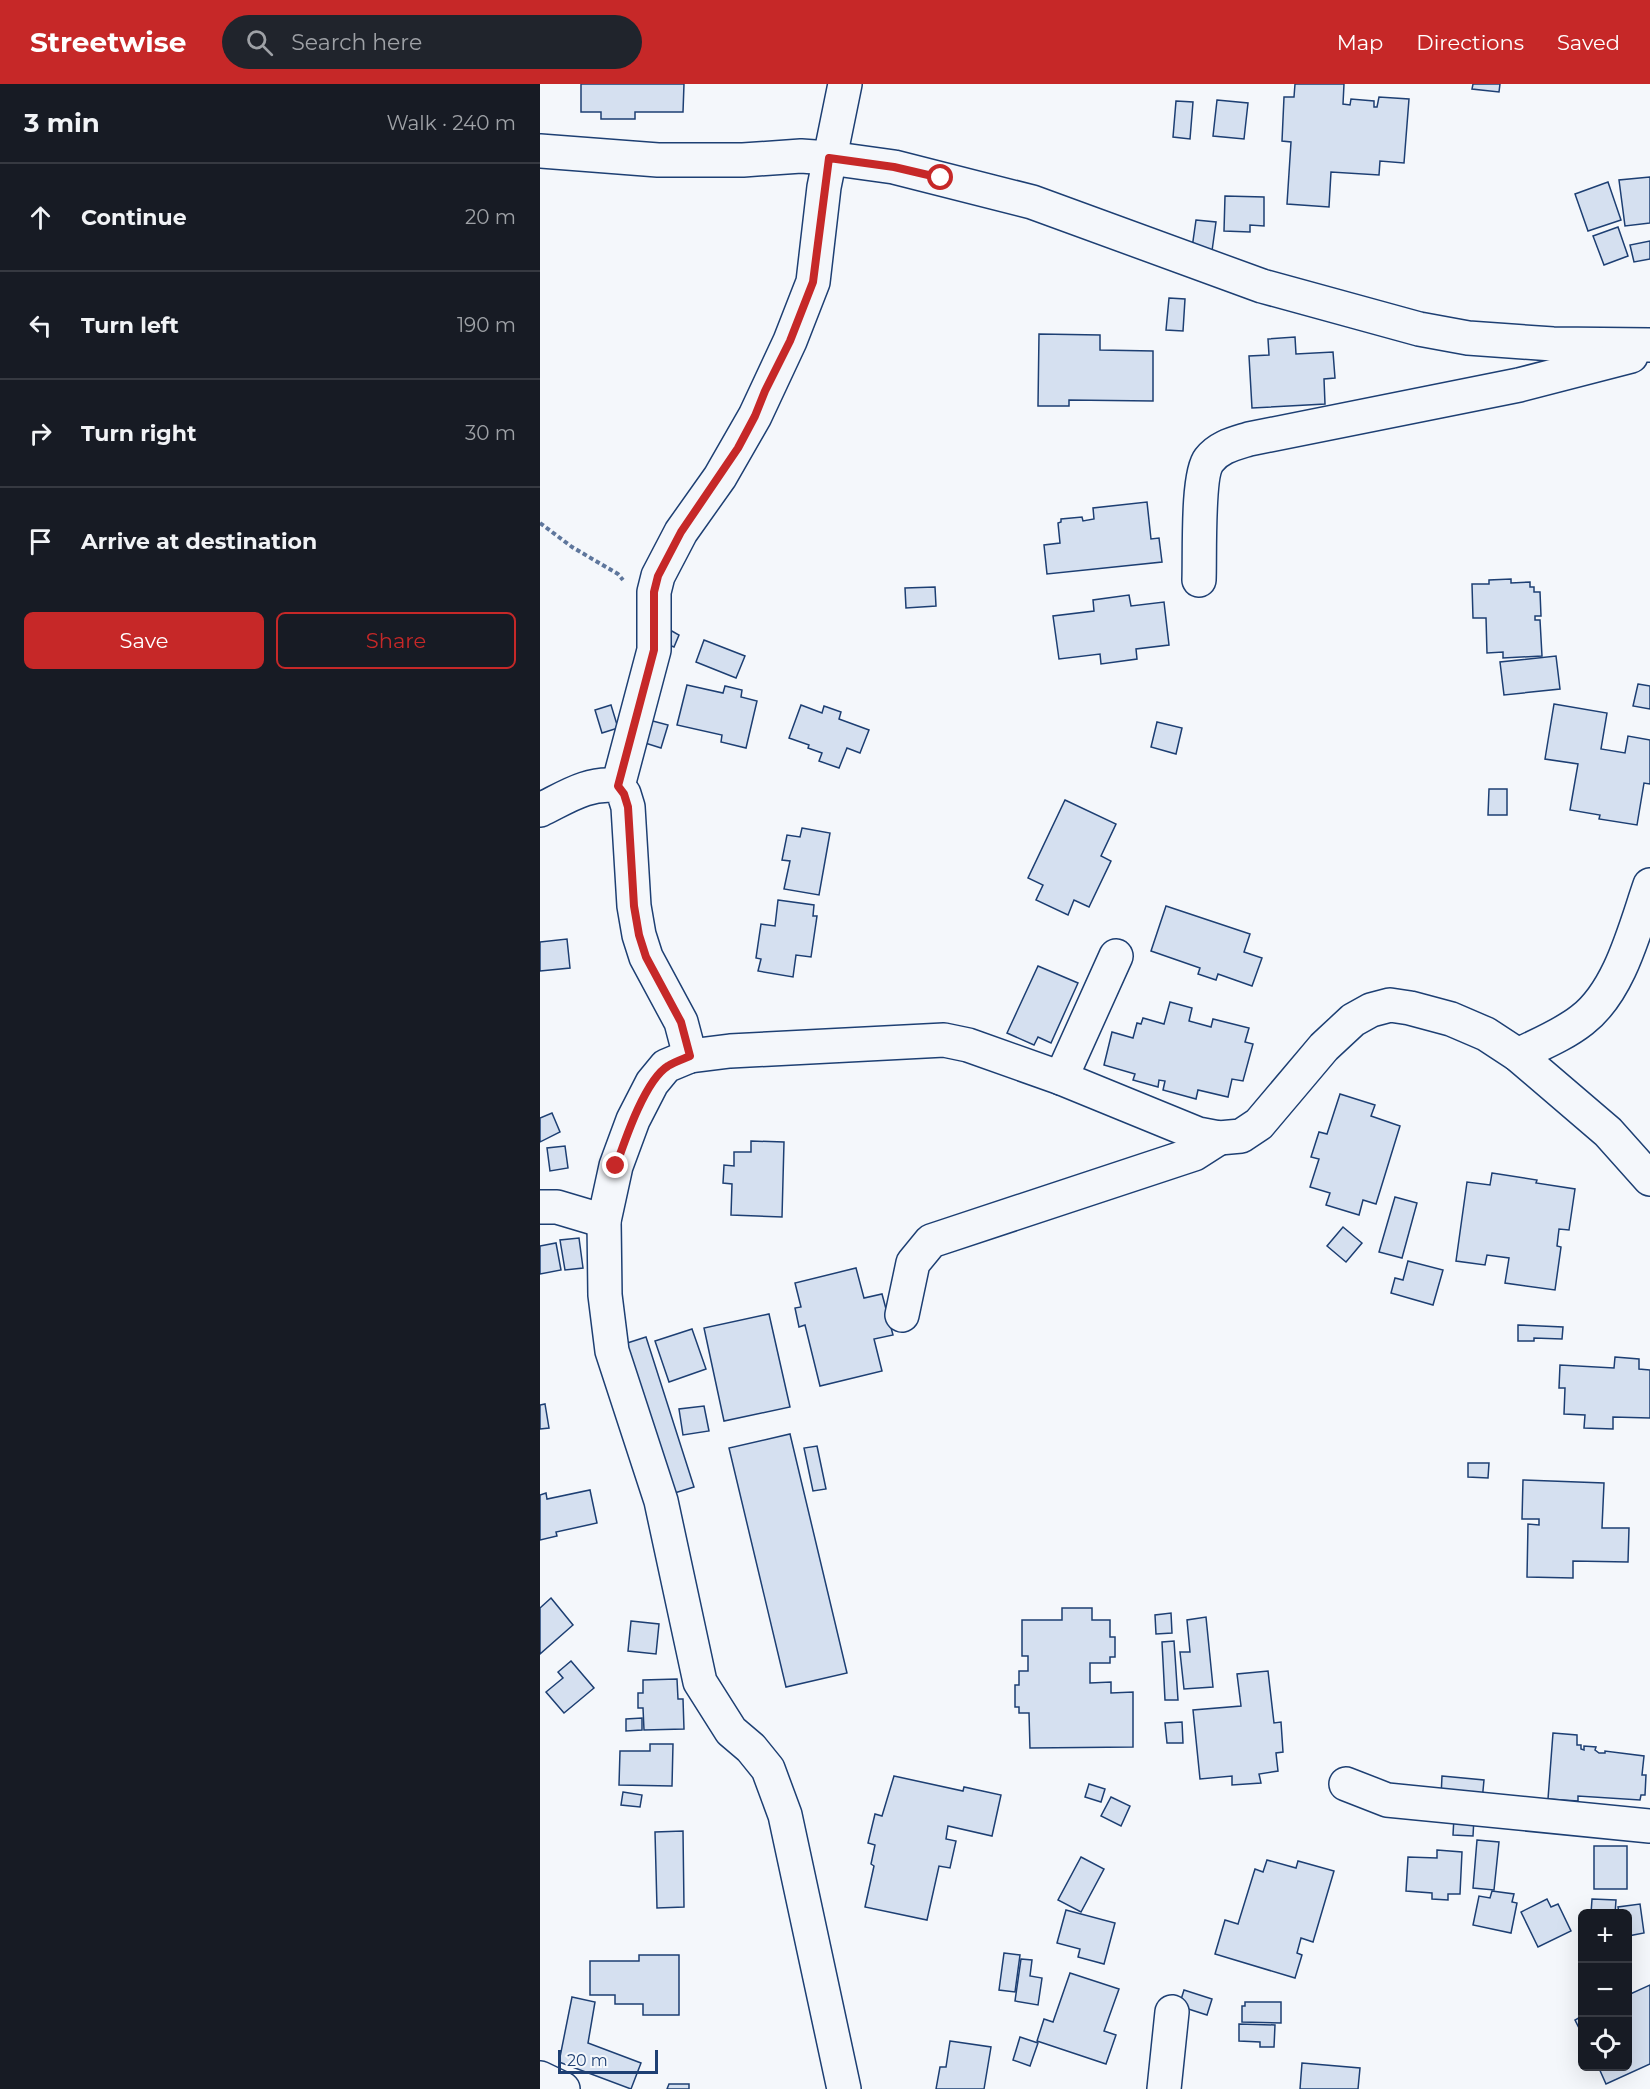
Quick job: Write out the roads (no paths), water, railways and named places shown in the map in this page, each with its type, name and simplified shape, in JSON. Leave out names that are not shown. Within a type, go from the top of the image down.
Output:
[{"type":"street","points":[[618,786],[654,650],[654,592],[658,576],[681,532],[738,448],[755,416],[790,341],[813,282],[829,158],[845,84]]},
{"type":"street","points":[[540,151],[658,160],[743,160],[801,156],[894,167],[1032,202],[1262,286],[1419,329],[1468,338],[1553,344],[1650,345]]},
{"type":"street","points":[[1199,580],[1202,487],[1207,462],[1222,447],[1269,434],[1519,385],[1650,351]]},
{"type":"street","points":[[540,810],[591,786],[605,784],[618,786],[624,794],[628,807],[634,906],[639,935],[646,957],[681,1022],[690,1056]]},
{"type":"street","points":[[1518,1055],[1557,1036],[1584,1019],[1605,995],[1623,961],[1650,885]]},
{"type":"street","points":[[1061,1078],[1116,956]]},
{"type":"street","points":[[844,2089],[785,1815],[768,1769],[751,1748],[731,1731],[700,1682],[661,1502],[612,1351],[605,1295],[604,1221],[616,1166],[633,1120],[652,1083],[666,1066],[690,1056],[730,1051],[944,1040],[968,1045],[1061,1078],[1198,1134],[1220,1138],[1241,1136],[1259,1124],[1324,1047],[1353,1020],[1371,1010],[1390,1005],[1451,1019],[1486,1034],[1518,1055],[1608,1132],[1650,1179]]},
{"type":"street","points":[[902,1315],[913,1263],[930,1241],[1194,1154],[1220,1138]]},
{"type":"street","points":[[540,1207],[557,1207],[604,1221]]},
{"type":"street","points":[[1346,1784],[1387,1800],[1650,1826]]},
{"type":"street","points":[[1164,2089],[1172,2012]]}]
